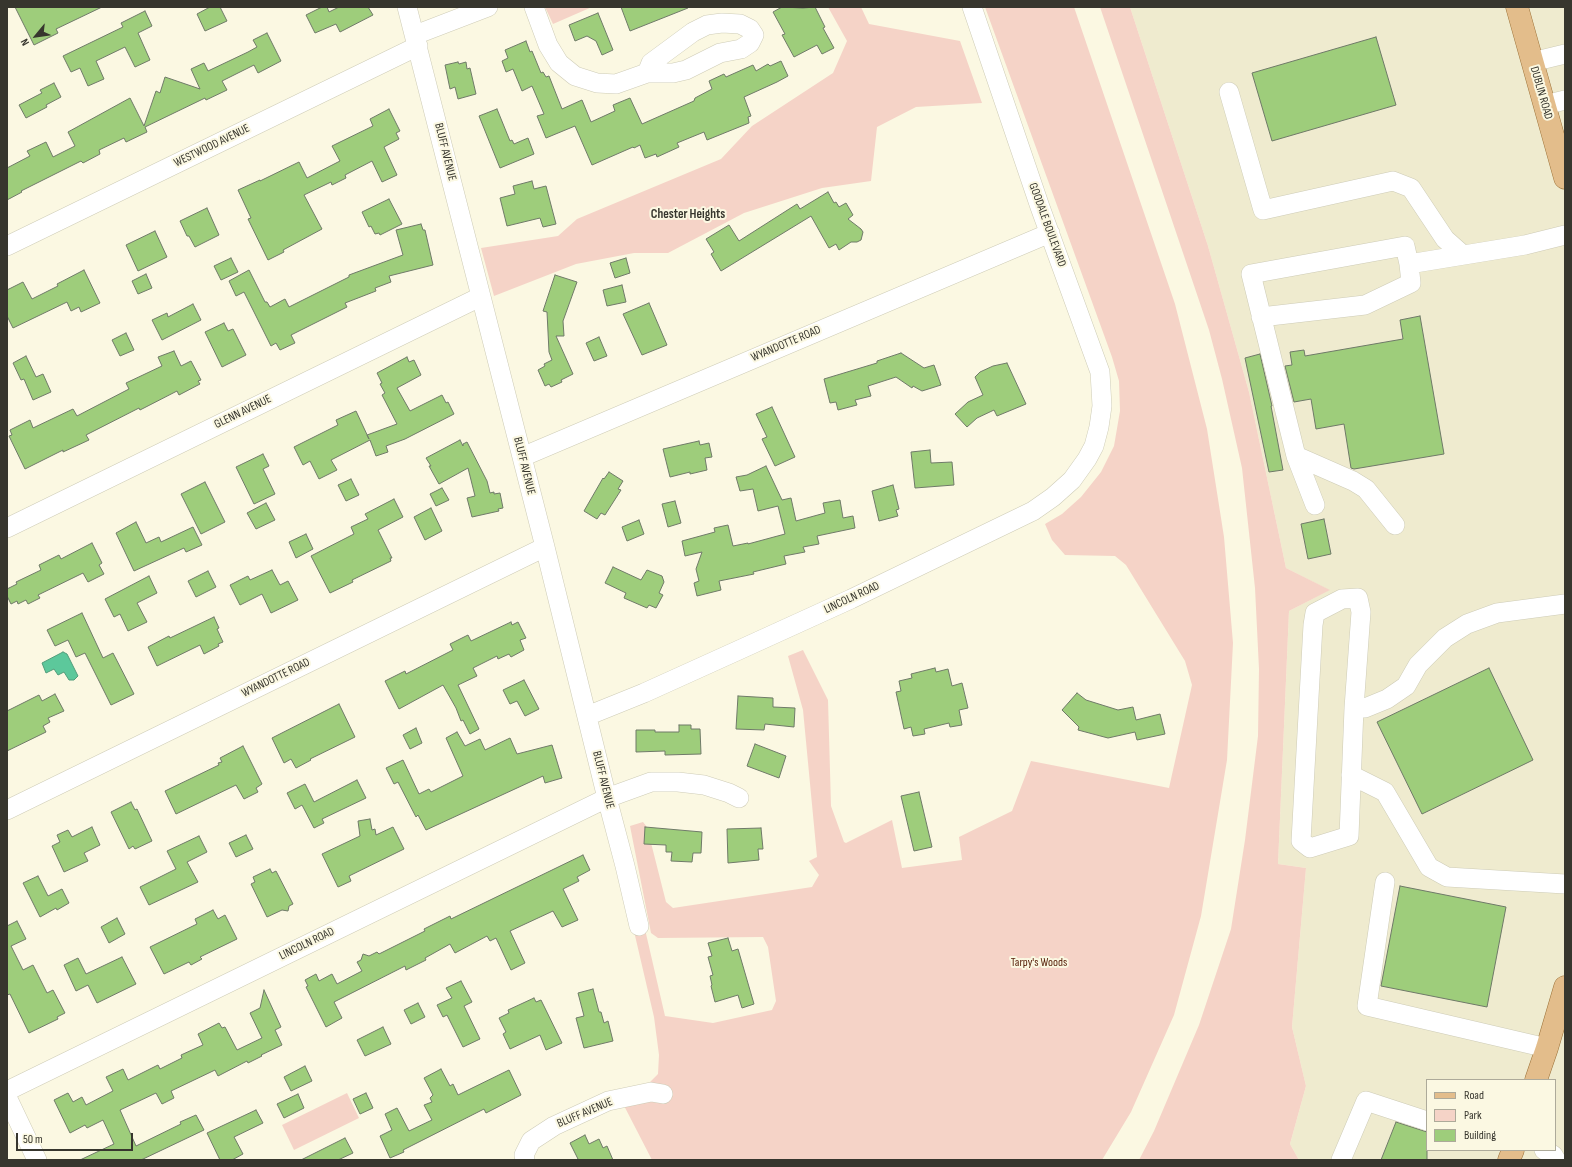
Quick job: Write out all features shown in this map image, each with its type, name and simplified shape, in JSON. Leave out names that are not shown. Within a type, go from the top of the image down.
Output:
[{"type":"main road","name":"DUBLIN ROAD","points":[[1517,7],[1532,62],[1555,102],[1565,178]]},
{"type":"main road","points":[[1536,1079],[1563,999]]},
{"type":"street","name":"BLUFF AVENUE","points":[[407,7],[545,547],[639,926]]},
{"type":"street","name":"WESTWOOD AVENUE","points":[[7,246],[416,41],[488,7]]},
{"type":"street","points":[[534,7],[548,45],[559,63],[575,76],[597,83],[616,84],[648,73],[673,73],[686,70],[720,53],[741,49],[750,43],[754,35],[750,29],[740,24],[722,23],[707,25],[693,32],[651,63],[648,73]]},
{"type":"street","name":"GOODALE BOULEVARD","points":[[972,7],[1100,372],[1102,406],[1094,446]]},
{"type":"street","points":[[1532,62],[1565,54]]},
{"type":"street","points":[[1229,92],[1264,210],[1393,181],[1411,188],[1445,239],[1463,255]]},
{"type":"street","name":"WYANDOTTE ROAD","points":[[522,457],[1050,233]]},
{"type":"street","points":[[1409,264],[1524,245],[1565,236]]},
{"type":"street","points":[[1261,317],[1365,305],[1411,283],[1405,246],[1251,274],[1261,317],[1296,456],[1314,505]]},
{"type":"street","name":"GLENN AVENUE","points":[[7,528],[480,297]]},
{"type":"street","name":"LINCOLN ROAD","points":[[587,716],[644,693],[851,599],[1033,511],[1053,497],[1072,480],[1080,470],[1094,446]]},
{"type":"street","points":[[1296,456],[1353,481],[1366,489],[1395,525]]},
{"type":"street","name":"WYANDOTTE ROAD","points":[[7,810],[545,547]]},
{"type":"street","points":[[1358,598],[1361,612],[1354,708],[1349,836],[1310,848],[1301,841],[1312,626],[1315,613],[1342,599],[1358,598]]},
{"type":"street","points":[[1354,708],[1365,708],[1387,699],[1406,686],[1418,665],[1445,638],[1467,624],[1497,613],[1565,604]]},
{"type":"street","points":[[1351,775],[1385,792],[1430,867],[1447,877],[1565,884]]},
{"type":"street","name":"LINCOLN ROAD","points":[[7,1091],[607,798],[651,782],[671,782],[704,785],[729,793],[739,798]]},
{"type":"street","points":[[1385,882],[1366,1006],[1547,1048]]},
{"type":"street","name":"BLUFF AVENUE","points":[[525,1160],[524,1155],[531,1141],[554,1126],[608,1101],[651,1092],[663,1094]]},
{"type":"street","points":[[7,1097],[38,1160]]},
{"type":"street","points":[[1341,1160],[1366,1101],[1426,1121]]},
{"type":"street","points":[[1546,1151],[1553,1155],[1556,1160]]},
{"type":"shaded area","points":[[1130,7],[1565,7],[1565,1160],[1299,1160],[1290,1144],[1306,1086],[1292,1027],[1306,868],[1278,864],[1289,611],[1329,590],[1286,568],[1249,392],[1208,246]]},
{"type":"shaded area","points":[[63,652],[67,654],[78,676],[74,680],[69,680],[64,672],[58,675],[54,669],[46,673],[42,663]]},
{"type":"green space","points":[[545,7],[592,7],[553,24]]},
{"type":"green space","points":[[828,7],[861,7],[869,24],[960,41],[982,103],[916,107],[877,127],[871,181],[822,188],[744,213],[668,253],[634,253],[576,264],[494,296],[481,248],[558,236],[577,219],[721,159],[752,126],[833,73],[847,41]]},
{"type":"green space","name":"Tarpy's Woods","points":[[985,7],[1074,7],[1175,304],[1207,429],[1224,537],[1233,643],[1227,760],[1201,916],[1174,1015],[1131,1112],[1102,1160],[652,1160],[618,1094],[647,1085],[658,1074],[659,1055],[654,1017],[633,927],[644,925],[665,1016],[713,1023],[772,1010],[776,1001],[768,947],[763,937],[658,938],[651,933],[630,826],[643,822],[647,827],[666,902],[673,908],[812,887],[819,875],[809,861],[817,857],[803,710],[788,656],[803,650],[828,700],[831,806],[844,842],[846,843],[892,820],[902,868],[962,860],[959,837],[1012,811],[1031,761],[1169,788],[1192,685],[1185,661],[1126,565],[1115,556],[1065,555],[1052,540],[1045,524],[1062,514],[1081,497],[1101,472],[1114,446],[1120,411],[1119,381],[1112,357]]},
{"type":"green space","points":[[1100,7],[1130,7],[1208,246],[1249,392],[1286,568],[1330,590],[1289,611],[1278,864],[1306,868],[1292,1027],[1306,1086],[1290,1144],[1299,1160],[1139,1160],[1154,1131],[1199,1025],[1231,929],[1245,840],[1258,736],[1259,669],[1255,588],[1242,468],[1222,379],[1209,330]]},
{"type":"green space","points":[[347,1093],[359,1118],[294,1150],[282,1125]]},
{"type":"building","points":[[15,7],[102,7],[56,29],[58,33],[34,45]]},
{"type":"building","points":[[210,7],[220,7],[227,21],[205,31],[197,14]]},
{"type":"building","points":[[322,7],[327,7],[329,12],[339,7],[368,7],[373,15],[340,32],[336,24],[315,33],[306,15]]},
{"type":"building","points":[[621,7],[688,7],[688,8],[630,31]]},
{"type":"building","points":[[782,7],[815,7],[825,27],[823,28],[834,48],[822,54],[817,45],[794,57],[782,35],[785,34],[773,12]]},
{"type":"building","points":[[145,11],[152,26],[138,33],[150,60],[135,67],[125,47],[96,61],[104,79],[88,86],[80,68],[71,72],[63,56],[123,27],[121,23]]},
{"type":"building","points":[[598,13],[613,50],[602,55],[596,41],[587,36],[575,41],[569,25]]},
{"type":"building","points":[[267,33],[281,61],[258,73],[254,65],[222,81],[227,90],[206,100],[205,98],[145,127],[147,132],[126,142],[124,138],[99,150],[100,154],[83,163],[81,161],[21,191],[22,192],[7,200],[7,168],[30,156],[27,151],[46,142],[53,157],[75,146],[68,132],[130,98],[144,126],[156,91],[160,93],[165,77],[200,89],[191,69],[204,63],[208,71],[257,47],[253,40]]},
{"type":"building","points":[[1376,37],[1396,105],[1272,141],[1252,73]]},
{"type":"building","points":[[526,41],[541,73],[543,72],[546,77],[549,76],[562,109],[582,100],[591,122],[615,111],[613,105],[630,98],[642,124],[694,101],[695,98],[712,89],[709,81],[724,74],[726,77],[753,65],[756,71],[768,64],[770,66],[781,61],[788,76],[744,97],[751,116],[748,117],[749,123],[707,140],[704,132],[677,143],[679,147],[657,157],[656,154],[645,158],[640,145],[592,165],[575,126],[546,138],[537,116],[544,114],[532,86],[522,91],[513,69],[506,72],[502,61],[508,58],[505,50]]},
{"type":"building","points":[[458,62],[459,64],[466,62],[467,69],[470,68],[476,94],[458,99],[455,87],[450,89],[445,65]]},
{"type":"building","points":[[54,83],[61,97],[46,105],[47,107],[26,118],[19,105],[42,93],[40,90]]},
{"type":"building","points":[[389,109],[400,131],[396,133],[399,139],[384,147],[397,175],[382,182],[372,161],[345,175],[346,178],[332,185],[331,182],[304,195],[322,229],[283,250],[284,252],[268,260],[248,219],[251,218],[238,190],[299,162],[307,178],[340,161],[332,146],[373,126],[370,119]]},
{"type":"building","points":[[497,109],[510,141],[512,140],[514,144],[528,138],[534,154],[500,168],[479,116]]},
{"type":"building","points":[[532,181],[534,189],[546,186],[556,224],[543,227],[540,218],[507,226],[500,198],[515,194],[513,186]]},
{"type":"building","points":[[828,192],[834,203],[836,202],[839,207],[846,203],[853,215],[848,219],[863,232],[861,240],[851,242],[839,250],[836,244],[829,248],[811,216],[721,271],[711,254],[714,252],[706,239],[729,225],[739,241],[797,204],[800,209]]},
{"type":"building","points":[[389,199],[402,224],[380,235],[379,233],[375,234],[371,226],[369,227],[362,212]]},
{"type":"building","points":[[207,208],[219,235],[195,247],[189,236],[187,236],[180,221]]},
{"type":"building","points":[[421,224],[423,230],[425,230],[433,265],[389,276],[391,282],[375,288],[376,291],[345,303],[347,307],[291,335],[295,343],[280,350],[276,343],[271,346],[244,292],[236,296],[229,281],[249,270],[265,302],[267,302],[270,307],[285,299],[289,307],[349,277],[349,275],[403,255],[396,230]]},
{"type":"building","points":[[155,231],[167,257],[138,271],[126,245]]},
{"type":"building","points":[[231,258],[238,272],[221,280],[214,266]]},
{"type":"building","points":[[626,258],[630,273],[615,278],[610,263]]},
{"type":"building","points":[[84,270],[100,303],[81,312],[79,307],[71,311],[67,302],[13,328],[7,316],[7,290],[23,282],[32,299],[58,286],[57,284]]},
{"type":"building","points":[[146,274],[152,288],[138,294],[132,281]]},
{"type":"building","points":[[555,275],[577,282],[563,321],[564,336],[556,336],[573,374],[561,380],[562,382],[551,387],[549,384],[545,386],[538,370],[545,366],[544,364],[552,360],[549,352],[547,312],[543,311]]},
{"type":"building","points":[[622,285],[626,302],[607,306],[603,290]]},
{"type":"building","points":[[649,303],[667,345],[642,355],[623,314]]},
{"type":"building","points":[[193,304],[201,320],[162,340],[152,320],[167,313],[168,317]]},
{"type":"building","points":[[1420,316],[1444,454],[1354,469],[1351,468],[1344,424],[1316,429],[1311,399],[1294,402],[1285,366],[1292,365],[1290,352],[1304,350],[1305,356],[1403,339],[1400,320]]},
{"type":"building","points":[[224,323],[228,331],[233,329],[246,355],[222,367],[205,332]]},
{"type":"building","points":[[126,333],[134,350],[120,356],[112,340]]},
{"type":"building","points":[[599,337],[607,356],[594,361],[586,343]]},
{"type":"building","points":[[174,351],[181,366],[191,361],[201,380],[198,381],[200,384],[179,395],[177,391],[140,410],[139,408],[86,435],[89,440],[63,452],[63,450],[25,469],[9,436],[12,435],[10,430],[30,420],[33,428],[73,409],[77,416],[129,389],[126,383],[162,366],[158,357]]},
{"type":"building","points":[[901,353],[924,368],[934,365],[941,385],[922,391],[913,386],[912,388],[896,377],[868,386],[871,396],[855,400],[857,405],[838,410],[836,402],[830,403],[824,379],[877,363],[877,361]]},
{"type":"building","points":[[1260,354],[1272,406],[1283,470],[1269,472],[1245,358]]},
{"type":"building","points":[[26,356],[36,377],[43,374],[51,392],[33,400],[24,379],[21,380],[13,363]]},
{"type":"building","points":[[407,357],[409,362],[414,360],[421,375],[397,388],[410,411],[442,395],[446,403],[448,402],[454,414],[405,439],[386,446],[388,452],[376,456],[370,440],[331,460],[337,470],[319,479],[310,461],[303,465],[294,447],[338,425],[336,420],[356,411],[367,435],[397,424],[382,395],[385,393],[380,384],[382,383],[377,373]]},
{"type":"building","points":[[1007,363],[1026,404],[997,416],[994,410],[977,418],[967,427],[955,414],[968,402],[983,395],[975,377],[980,372],[993,366]]},
{"type":"building","points":[[772,407],[795,457],[775,466],[762,439],[767,437],[756,414]]},
{"type":"building","points":[[460,440],[463,446],[463,444],[467,442],[487,481],[490,493],[500,493],[503,508],[498,509],[499,511],[472,517],[467,498],[475,496],[468,468],[439,484],[429,466],[431,466],[426,458]]},
{"type":"building","points":[[699,441],[700,445],[709,443],[712,457],[705,458],[707,470],[670,477],[663,449]]},
{"type":"building","points":[[930,450],[931,463],[952,462],[954,485],[915,488],[911,452]]},
{"type":"building","points":[[263,454],[269,466],[263,469],[275,494],[254,504],[236,467]]},
{"type":"building","points":[[766,466],[782,500],[791,498],[796,521],[825,513],[823,503],[840,500],[843,518],[853,516],[855,528],[817,536],[819,544],[803,547],[805,552],[784,556],[786,564],[753,572],[754,574],[719,581],[721,590],[697,596],[694,583],[699,581],[696,569],[702,552],[685,556],[682,541],[715,532],[714,528],[728,525],[733,546],[748,544],[785,534],[778,506],[758,511],[753,489],[740,491],[736,477],[747,475]]},
{"type":"building","points":[[609,472],[623,481],[618,489],[621,490],[605,515],[601,513],[597,519],[584,511],[603,478],[604,479]]},
{"type":"building","points":[[351,479],[359,495],[346,501],[338,485]]},
{"type":"building","points":[[205,482],[225,522],[201,534],[181,494]]},
{"type":"building","points":[[893,485],[899,509],[896,510],[898,516],[879,521],[872,491]]},
{"type":"building","points":[[442,488],[449,500],[436,506],[430,494]]},
{"type":"building","points":[[394,499],[403,517],[378,530],[392,558],[390,558],[391,561],[352,580],[353,582],[330,593],[311,556],[354,534],[351,527],[368,519],[365,514]]},
{"type":"building","points":[[675,501],[681,523],[668,527],[662,504]]},
{"type":"building","points":[[266,503],[275,520],[256,529],[247,513]]},
{"type":"building","points":[[431,508],[442,531],[425,540],[414,517]]},
{"type":"building","points":[[1324,519],[1331,554],[1308,559],[1301,524]]},
{"type":"building","points":[[639,520],[644,534],[627,541],[622,527]]},
{"type":"building","points":[[136,522],[146,543],[159,537],[161,542],[193,527],[202,545],[186,552],[184,548],[134,571],[116,533]]},
{"type":"building","points":[[306,534],[313,549],[296,558],[289,542]]},
{"type":"building","points":[[92,543],[102,563],[99,565],[104,574],[88,582],[83,573],[38,595],[40,598],[28,604],[26,600],[18,604],[17,601],[11,604],[7,596],[7,589],[17,584],[16,582],[41,570],[39,565],[59,555],[61,559]]},
{"type":"building","points":[[613,567],[641,580],[647,570],[662,576],[664,582],[659,593],[663,595],[656,608],[649,605],[647,608],[624,598],[626,593],[605,583]]},
{"type":"building","points":[[272,570],[280,585],[288,581],[298,600],[271,613],[262,594],[240,605],[230,585],[248,576],[250,580]]},
{"type":"building","points":[[208,571],[216,587],[196,597],[188,581]]},
{"type":"building","points":[[149,576],[157,593],[137,603],[147,622],[128,631],[120,614],[114,617],[105,599]]},
{"type":"building","points":[[82,613],[103,658],[113,653],[134,694],[111,705],[85,653],[76,657],[68,640],[55,646],[47,630]]},
{"type":"building","points":[[214,617],[219,628],[217,629],[223,642],[218,644],[219,646],[204,654],[200,645],[157,666],[148,647],[169,636],[170,638]]},
{"type":"building","points":[[511,622],[512,625],[518,622],[526,638],[520,640],[524,650],[511,657],[509,654],[498,659],[497,656],[473,668],[477,676],[458,685],[479,729],[470,734],[463,720],[461,721],[456,708],[443,685],[399,709],[385,681],[405,671],[406,674],[453,650],[450,644],[468,635],[471,641]]},
{"type":"building","points":[[935,668],[936,672],[948,669],[952,686],[962,683],[968,708],[959,710],[962,725],[950,727],[949,723],[924,729],[925,734],[913,736],[911,727],[904,729],[896,692],[901,691],[899,681],[912,678],[911,674]]},
{"type":"building","points":[[1489,668],[1533,760],[1422,814],[1377,722]]},
{"type":"building","points":[[524,680],[539,709],[525,716],[517,701],[510,704],[503,690]]},
{"type":"building","points":[[1077,693],[1086,700],[1118,710],[1133,707],[1136,720],[1160,714],[1165,734],[1137,740],[1135,732],[1108,738],[1078,730],[1079,727],[1062,710]]},
{"type":"building","points":[[55,694],[64,711],[48,718],[50,722],[43,726],[46,732],[7,751],[7,711],[39,695],[42,701]]},
{"type":"building","points":[[738,696],[773,698],[773,707],[795,708],[794,727],[765,724],[764,730],[736,729]]},
{"type":"building","points":[[339,704],[355,737],[310,759],[311,760],[296,768],[291,759],[284,763],[272,738]]},
{"type":"building","points":[[679,725],[691,725],[691,729],[700,729],[701,754],[665,755],[665,751],[636,752],[636,730],[679,732]]},
{"type":"building","points":[[416,728],[422,743],[410,749],[403,735]]},
{"type":"building","points":[[457,732],[465,746],[480,739],[485,750],[510,738],[517,754],[552,745],[562,778],[545,783],[543,776],[426,830],[418,815],[416,817],[398,782],[394,784],[386,768],[403,760],[419,794],[429,789],[431,792],[463,776],[446,738]]},
{"type":"building","points":[[755,744],[786,756],[779,778],[747,766]]},
{"type":"building","points":[[243,746],[262,784],[256,788],[258,792],[244,799],[236,785],[176,814],[165,791],[219,765],[218,763],[222,762],[220,758]]},
{"type":"building","points":[[357,780],[366,798],[322,819],[324,823],[314,828],[302,805],[295,809],[287,793],[305,784],[314,802]]},
{"type":"building","points":[[919,792],[932,847],[914,851],[901,796]]},
{"type":"building","points":[[131,802],[135,810],[137,809],[152,841],[135,849],[133,846],[129,849],[111,812]]},
{"type":"building","points":[[370,819],[372,830],[375,829],[376,835],[393,827],[404,849],[349,876],[351,881],[338,887],[322,854],[360,836],[358,821]]},
{"type":"building","points":[[92,827],[100,845],[84,853],[88,861],[64,872],[52,846],[60,842],[57,835],[68,830],[72,837]]},
{"type":"building","points":[[645,827],[702,832],[701,853],[693,853],[692,862],[671,861],[672,852],[666,852],[666,845],[644,844]]},
{"type":"building","points":[[761,828],[763,849],[758,849],[759,860],[728,863],[727,829]]},
{"type":"building","points":[[246,835],[253,849],[236,857],[229,843]]},
{"type":"building","points":[[199,836],[207,852],[187,862],[198,882],[149,905],[140,887],[176,869],[167,851]]},
{"type":"building","points":[[583,855],[590,870],[577,877],[579,881],[563,889],[578,920],[562,927],[553,911],[510,931],[525,963],[511,970],[496,938],[490,941],[487,936],[455,953],[450,944],[425,958],[426,960],[406,970],[405,966],[334,1002],[342,1018],[326,1027],[306,987],[308,986],[305,980],[316,974],[319,981],[332,974],[337,984],[362,971],[357,962],[361,960],[363,954],[369,956],[377,952],[379,954],[425,931],[424,929],[450,916],[451,919]]},
{"type":"building","points":[[270,869],[272,873],[276,871],[293,904],[289,906],[288,911],[282,910],[267,917],[251,884],[255,882],[253,877]]},
{"type":"building","points":[[38,876],[48,896],[62,889],[69,903],[40,917],[23,883]]},
{"type":"building","points":[[1400,886],[1506,907],[1487,1007],[1381,986]]},
{"type":"building","points":[[213,910],[218,919],[225,915],[237,939],[200,957],[202,959],[191,965],[189,962],[164,974],[150,947],[197,924],[195,919]]},
{"type":"building","points":[[117,918],[125,934],[109,943],[101,927]]},
{"type":"building","points":[[17,921],[26,939],[11,946],[23,970],[33,965],[47,993],[53,990],[65,1013],[57,1017],[58,1019],[29,1033],[10,994],[7,995],[7,926]]},
{"type":"building","points":[[728,938],[732,951],[738,949],[754,1004],[742,1008],[738,995],[715,1002],[711,986],[710,976],[713,975],[708,957],[712,956],[708,943]]},
{"type":"building","points":[[122,957],[136,984],[97,1003],[88,985],[76,991],[64,965],[78,958],[86,974]]},
{"type":"building","points":[[461,981],[472,1002],[464,1006],[480,1039],[463,1047],[447,1015],[443,1017],[437,1005],[452,998],[446,988]]},
{"type":"building","points":[[593,989],[599,1012],[601,1012],[604,1023],[608,1021],[613,1041],[584,1048],[576,1018],[584,1016],[578,993]]},
{"type":"building","points":[[264,990],[281,1027],[275,1030],[282,1045],[248,1063],[247,1061],[218,1076],[215,1070],[171,1091],[174,1098],[162,1104],[156,1093],[120,1110],[136,1146],[196,1115],[204,1130],[141,1160],[80,1160],[114,1144],[103,1120],[87,1128],[85,1125],[70,1133],[54,1100],[68,1093],[73,1102],[82,1097],[86,1105],[113,1091],[106,1077],[123,1069],[128,1080],[158,1065],[160,1069],[182,1058],[181,1055],[203,1045],[198,1034],[219,1023],[222,1028],[225,1027],[237,1050],[262,1038],[250,1013],[260,1008]]},
{"type":"building","points":[[534,998],[536,1002],[541,1000],[562,1043],[546,1050],[540,1035],[510,1049],[503,1034],[506,1032],[499,1018],[509,1013],[508,1010]]},
{"type":"building","points":[[418,1003],[425,1017],[411,1024],[404,1010]]},
{"type":"building","points":[[383,1027],[391,1044],[365,1056],[357,1040]]},
{"type":"building","points":[[305,1066],[312,1081],[291,1091],[284,1077]]},
{"type":"building","points":[[441,1069],[450,1086],[453,1084],[458,1095],[509,1070],[521,1095],[486,1113],[484,1109],[390,1158],[380,1136],[392,1130],[385,1114],[397,1108],[409,1131],[432,1120],[424,1105],[432,1102],[430,1098],[433,1095],[424,1078]]},
{"type":"building","points":[[366,1093],[373,1108],[360,1114],[353,1099]]},
{"type":"building","points":[[298,1094],[304,1108],[284,1118],[277,1104]]},
{"type":"building","points":[[256,1110],[263,1123],[234,1137],[243,1154],[232,1160],[220,1160],[207,1133]]},
{"type":"building","points":[[1396,1122],[1426,1132],[1427,1160],[1381,1160]]},
{"type":"building","points":[[585,1135],[589,1144],[599,1139],[603,1148],[607,1146],[613,1160],[576,1160],[578,1159],[570,1143]]},
{"type":"building","points":[[345,1138],[353,1153],[338,1160],[301,1160]]},
{"type":"district","name":"Chester Heights","points":[[688,215]]}]
